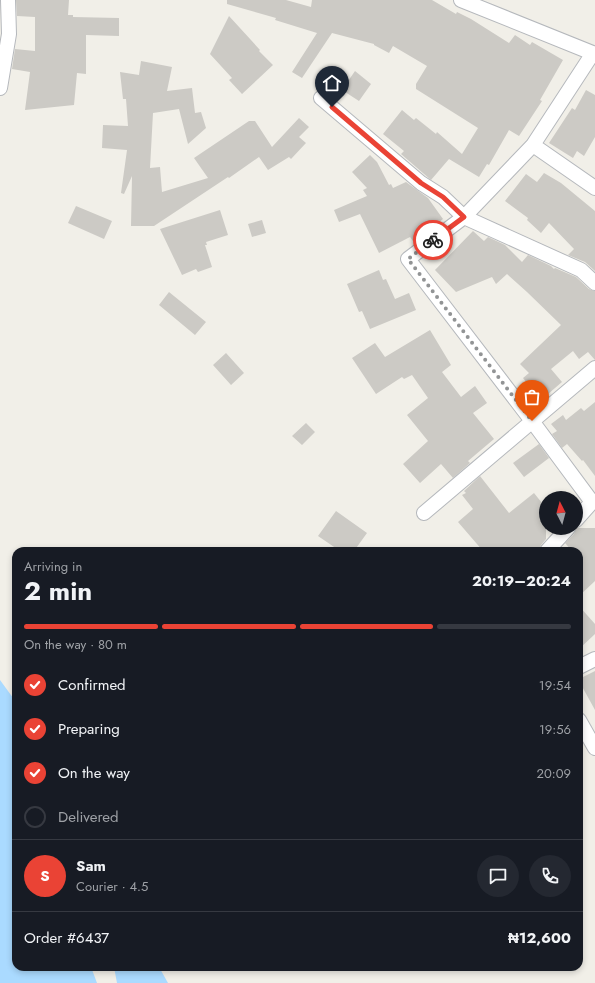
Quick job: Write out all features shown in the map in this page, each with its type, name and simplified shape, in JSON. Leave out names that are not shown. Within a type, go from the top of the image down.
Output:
[{"type":"street","points":[[0,88],[9,34],[8,0]]},
{"type":"street","points":[[461,0],[594,54],[533,145],[464,217],[408,259],[592,502],[583,512]]},
{"type":"street","points":[[321,98],[421,183],[443,197],[464,217],[581,270],[595,283]]},
{"type":"street","points":[[533,145],[595,188]]},
{"type":"street","points":[[424,513],[595,368]]},
{"type":"street","points":[[551,547],[562,535]]},
{"type":"street","points":[[583,665],[595,659]]},
{"type":"street","points":[[583,727],[595,748]]},
{"type":"water","points":[[0,680],[12,696],[12,971],[92,971],[97,983],[0,983]]},
{"type":"water","points":[[115,971],[161,971],[168,983],[117,983]]},
{"type":"building","points":[[16,0],[69,0],[68,15],[73,15],[73,17],[119,18],[119,36],[86,35],[86,74],[77,73],[74,105],[25,110],[30,72],[12,69],[15,49],[35,51],[35,17],[17,16]]},
{"type":"building","points":[[227,0],[286,0],[311,7],[312,0],[432,0],[456,14],[457,12],[471,19],[509,43],[515,35],[530,45],[532,42],[563,60],[540,100],[542,101],[519,136],[509,130],[489,165],[487,164],[479,177],[449,159],[431,180],[401,154],[404,151],[383,134],[402,110],[414,120],[416,118],[436,134],[437,132],[462,154],[478,128],[416,89],[416,84],[427,66],[393,46],[389,53],[374,44],[332,33],[302,78],[292,72],[317,33],[275,20],[276,18],[227,4]]},
{"type":"building","points":[[229,16],[273,65],[242,94],[229,80],[232,78],[210,54]]},
{"type":"building","points":[[141,61],[172,67],[167,91],[192,88],[195,113],[201,112],[206,128],[188,144],[179,109],[153,113],[150,168],[160,167],[162,192],[208,178],[194,158],[249,121],[255,121],[272,147],[299,118],[309,127],[299,137],[306,143],[291,159],[289,157],[268,170],[259,157],[154,226],[131,226],[132,176],[124,194],[121,193],[127,150],[102,148],[103,125],[128,126],[126,99],[123,99],[120,72],[139,75]]},
{"type":"building","points":[[355,71],[371,84],[359,101],[342,90]]},
{"type":"building","points":[[586,90],[595,95],[595,137],[584,156],[577,151],[573,158],[549,143],[572,108],[575,110]]},
{"type":"building","points":[[370,155],[377,162],[389,185],[391,184],[393,188],[406,182],[428,198],[443,219],[413,241],[410,237],[379,253],[360,214],[339,222],[334,210],[367,196],[363,190],[367,188],[352,172]]},
{"type":"building","points":[[544,173],[561,183],[595,211],[595,271],[585,262],[568,255],[574,249],[549,223],[541,233],[527,220],[528,218],[505,201],[526,174],[537,182]]},
{"type":"building","points":[[76,206],[112,221],[104,239],[68,223]]},
{"type":"building","points":[[220,210],[228,235],[206,242],[207,245],[205,245],[212,267],[198,272],[196,269],[182,275],[160,229]]},
{"type":"building","points":[[262,220],[266,233],[252,237],[248,224]]},
{"type":"building","points":[[473,231],[484,241],[488,237],[505,245],[522,262],[528,255],[551,266],[554,269],[555,268],[576,277],[589,289],[595,291],[595,360],[588,352],[579,359],[573,351],[551,369],[562,382],[541,400],[523,378],[529,373],[520,364],[561,325],[507,274],[496,284],[492,277],[456,292],[435,270]]},
{"type":"building","points":[[379,270],[383,280],[386,279],[395,299],[409,293],[416,310],[370,329],[362,311],[359,312],[347,284]]},
{"type":"building","points":[[169,292],[206,322],[195,335],[159,305]]},
{"type":"building","points":[[430,330],[451,365],[442,372],[461,397],[475,386],[487,403],[473,413],[494,439],[468,461],[470,463],[453,478],[441,464],[420,483],[403,464],[428,441],[407,415],[428,398],[412,375],[404,379],[402,377],[376,394],[352,358],[375,343],[385,357]]},
{"type":"building","points":[[226,353],[244,373],[231,385],[213,365]]},
{"type":"building","points":[[595,402],[595,476],[583,460],[582,461],[567,444],[562,448],[552,434],[557,431],[551,424],[563,415],[566,420],[581,408],[584,411]]},
{"type":"building","points":[[306,423],[315,432],[302,445],[292,436]]},
{"type":"building","points":[[539,444],[549,458],[524,477],[513,463]]},
{"type":"building","points":[[480,476],[509,513],[534,493],[539,499],[539,535],[546,535],[546,539],[540,547],[480,547],[458,522],[473,509],[462,495],[466,493],[464,491]]},
{"type":"building","points":[[336,511],[367,533],[357,547],[334,547],[318,536]]},
{"type":"building","points":[[583,528],[595,528],[595,581],[583,592],[583,547],[568,547],[565,543],[573,535],[583,535]]},
{"type":"building","points":[[583,610],[595,624],[595,634],[583,645]]},
{"type":"building","points":[[595,671],[595,710],[583,688],[583,677]]},
{"type":"way so far","points":[[433,240],[408,259],[532,421]]},
{"type":"route","points":[[332,107],[421,183],[443,197],[464,217],[433,240]]}]
